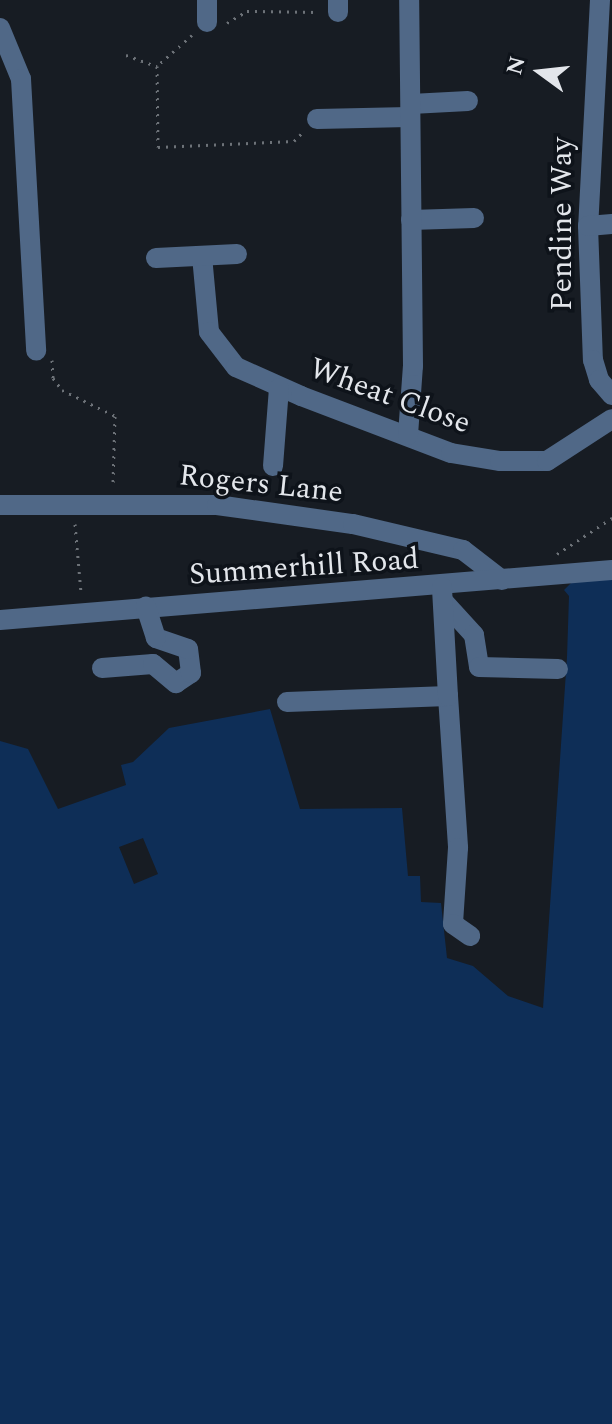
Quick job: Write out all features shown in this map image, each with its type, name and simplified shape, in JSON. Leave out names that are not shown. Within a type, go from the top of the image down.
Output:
[{"type":"street","points":[[207,0],[207,22]]},
{"type":"street","points":[[408,435],[413,366],[409,0]]},
{"type":"street","name":"Pendine Way","points":[[600,0],[604,44],[588,226],[593,360],[599,380],[612,395]]},
{"type":"street","points":[[0,28],[21,79],[36,351]]},
{"type":"street","points":[[317,119],[410,111],[468,101]]},
{"type":"street","points":[[411,220],[474,218]]},
{"type":"street","points":[[588,226],[612,224]]},
{"type":"street","points":[[156,258],[237,254]]},
{"type":"street","name":"Wheat Close","points":[[202,256],[209,332],[236,367],[279,388],[475,458],[547,461],[612,419]]},
{"type":"street","name":"Wheat Close","points":[[273,466],[279,388]]},
{"type":"street","name":"Rogers Lane","points":[[0,505],[217,505],[353,524],[463,550],[485,562],[502,580]]},
{"type":"street","name":"Summerhill Road","points":[[0,620],[146,607],[442,594],[502,580],[612,570]]},
{"type":"street","points":[[442,594],[482,634],[479,667],[558,669]]},
{"type":"street","points":[[442,594],[458,848],[453,924],[470,936]]},
{"type":"street","points":[[102,668],[153,664],[176,683],[191,673],[188,649],[156,638],[146,607]]},
{"type":"street","points":[[287,702],[448,696]]},
{"type":"path","points":[[317,119],[294,141],[158,147],[157,66],[207,22],[232,23],[247,11],[338,6]]},
{"type":"path","points":[[126,55],[157,66]]},
{"type":"path","points":[[36,351],[52,352],[53,378],[62,390],[115,416],[112,503]]},
{"type":"path","points":[[74,504],[82,611]]},
{"type":"path","points":[[535,577],[560,550],[612,518]]},
{"type":"shaded area","points":[[612,576],[612,1424],[0,1424],[0,741],[28,749],[58,809],[126,785],[121,765],[133,762],[169,728],[270,709],[300,809],[402,808],[408,876],[420,876],[421,902],[441,903],[447,958],[473,966],[508,996],[543,1008],[567,657],[569,596],[564,590],[574,580]],"holes":[[[143,838],[158,874],[134,884],[119,847]]]}]
